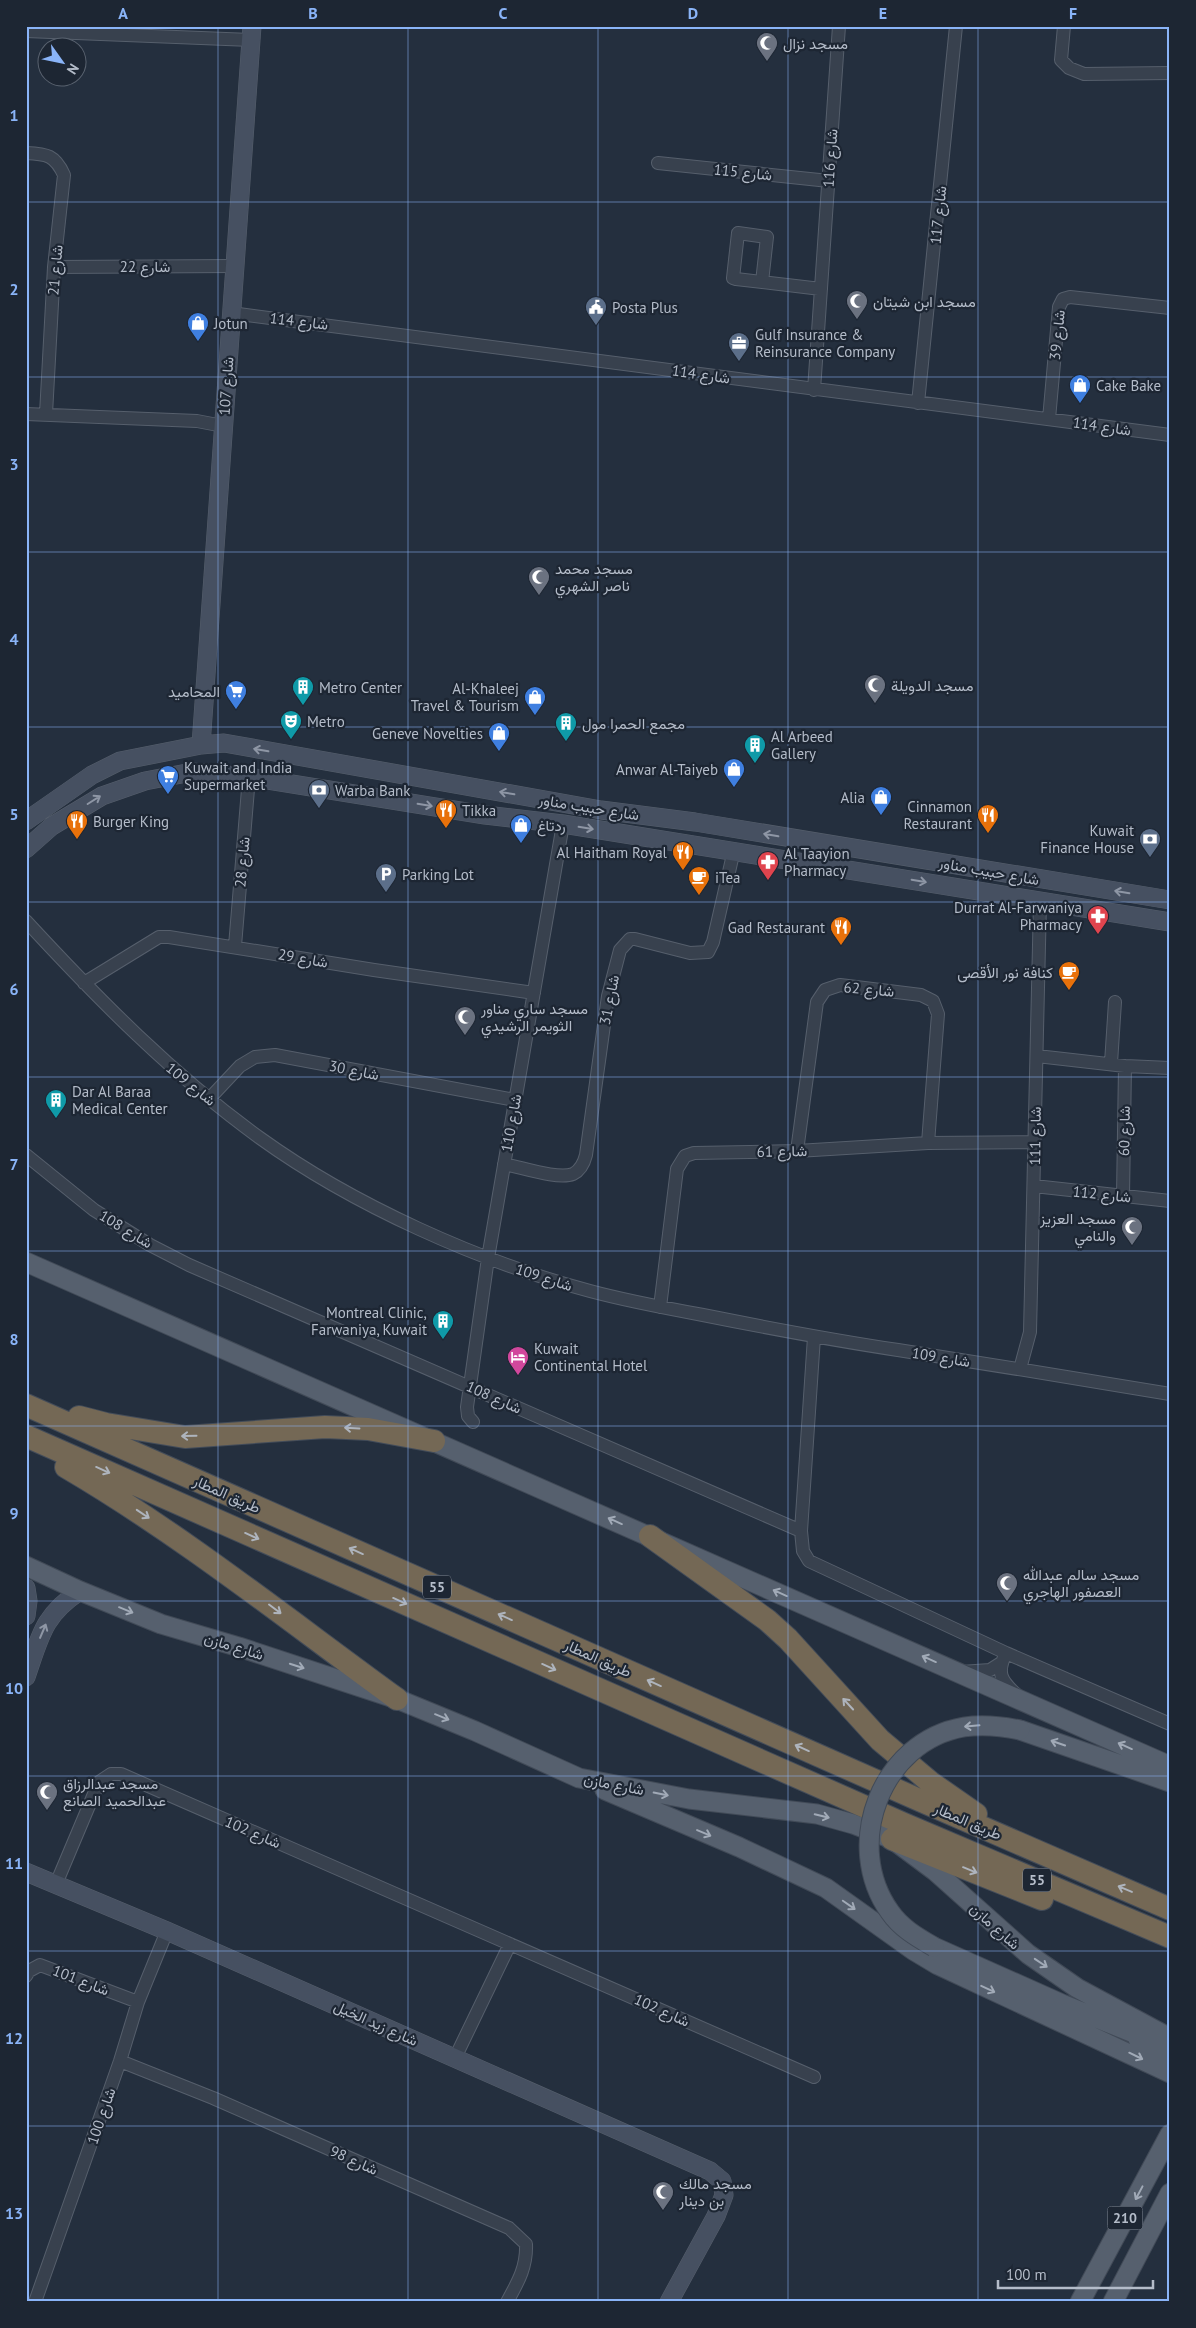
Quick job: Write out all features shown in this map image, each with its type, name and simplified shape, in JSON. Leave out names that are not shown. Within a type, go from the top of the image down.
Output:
[{"type":"highway","points":[[26,1404],[106,1424],[185,1437],[325,1427],[368,1429],[434,1441]]},
{"type":"highway","name":"طريق المطار","points":[[26,1404],[1170,1909]]},
{"type":"highway","name":"طريق المطار","points":[[26,1436],[904,1824],[1170,1937]]},
{"type":"highway","points":[[26,1444],[124,1502],[163,1528],[397,1699]]},
{"type":"highway","points":[[650,1536],[767,1620],[788,1639],[880,1740],[930,1782],[1018,1843]]},
{"type":"highway","points":[[892,1839],[1170,1950]]},
{"type":"main road","points":[[26,1262],[1170,1766]]},
{"type":"main road","name":"شارع مازن","points":[[26,1566],[80,1591],[161,1624],[239,1647],[397,1699],[475,1731],[579,1778],[689,1799],[816,1814],[853,1824],[892,1839],[935,1871],[1028,1954],[1077,1988],[1170,2038]]},
{"type":"main road","points":[[1170,1782],[1020,1730],[992,1725],[962,1727],[935,1737],[910,1753],[890,1774],[876,1800],[869,1828],[869,1858],[876,1886],[890,1912],[909,1933],[934,1947],[1160,2049],[1170,2057]]},
{"type":"main road","points":[[579,1778],[818,1884],[913,1950],[938,1965],[1170,2073]]},
{"type":"main road","points":[[1062,2004],[1170,2047]]},
{"type":"main road","name":"210","points":[[1080,2302],[1162,2161],[1170,2134]]},
{"type":"main road","name":"210","points":[[1112,2302],[1170,2193]]},
{"type":"street","name":"شارع 116","points":[[814,390],[839,26]]},
{"type":"street","name":"شارع 117","points":[[918,403],[956,26]]},
{"type":"street","points":[[1064,26],[1061,60],[1070,68],[1084,74],[1170,73]]},
{"type":"street","points":[[26,31],[252,33]]},
{"type":"street","name":"شارع 107","points":[[200,745],[252,33]]},
{"type":"street","name":"شارع 21","points":[[26,153],[46,154],[58,162],[64,174],[54,267],[46,414]]},
{"type":"street","name":"شارع 115","points":[[658,163],[829,182]]},
{"type":"street","name":"شارع 22","points":[[54,267],[235,266]]},
{"type":"street","points":[[762,282],[821,289]]},
{"type":"street","name":"شارع 39","points":[[1049,419],[1059,307],[1063,299],[1070,297],[1170,308]]},
{"type":"street","name":"شارع 114","points":[[231,313],[1170,435]]},
{"type":"street","points":[[26,414],[197,421],[223,426]]},
{"type":"street","name":"شارع حبيب مناور","points":[[26,822],[92,776],[120,762],[200,745],[224,743],[626,813],[695,822],[1170,900]]},
{"type":"street","points":[[303,786],[311,774],[306,758]]},
{"type":"street","points":[[334,791],[328,779],[328,771],[331,766],[337,763]]},
{"type":"street","name":"شارع حبيب مناور","points":[[26,849],[52,826],[102,796],[145,781],[192,772],[249,777],[485,815],[563,824],[734,850],[1170,922]]},
{"type":"street","name":"شارع 28","points":[[235,946],[249,777]]},
{"type":"street","points":[[620,833],[627,832],[630,826],[631,819],[626,813]]},
{"type":"street","name":"شارع 110","points":[[473,1422],[468,1416],[467,1407],[488,1258],[563,824]]},
{"type":"street","name":"شارع 31","points":[[504,1164],[562,1176],[574,1174],[580,1169],[586,1155],[608,996],[620,950],[630,939],[635,939],[690,953],[708,952],[713,942],[734,850]]},
{"type":"street","points":[[891,854],[886,859],[885,866],[895,877]]},
{"type":"street","name":"شارع 111","points":[[1020,1369],[1030,1332],[1040,902]]},
{"type":"street","name":"شارع 109","points":[[26,921],[142,1041],[209,1099],[261,1139],[314,1174],[428,1232],[488,1258],[590,1291],[660,1307],[814,1337],[1170,1394]]},
{"type":"street","name":"شارع 29","points":[[84,983],[159,937],[169,937],[235,946],[374,970],[534,993]]},
{"type":"street","name":"شارع 62","points":[[796,1151],[817,1002],[824,990],[840,985],[921,995],[933,1001],[938,1014],[928,1143]]},
{"type":"street","points":[[1111,1064],[1115,1002]]},
{"type":"street","name":"شارع 30","points":[[209,1099],[240,1066],[255,1057],[274,1055],[515,1100]]},
{"type":"street","points":[[1037,1056],[1125,1066],[1170,1068]]},
{"type":"street","name":"شارع 60","points":[[1123,1196],[1125,1066]]},
{"type":"street","name":"شارع 61","points":[[660,1307],[677,1170],[685,1156],[694,1153],[796,1151],[928,1143],[1034,1142]]},
{"type":"street","name":"شارع 108","points":[[26,1155],[94,1210],[150,1245],[189,1265],[801,1531]]},
{"type":"street","name":"شارع 112","points":[[1034,1186],[1170,1201]]},
{"type":"street","points":[[814,1337],[801,1531],[805,1556],[814,1565],[1003,1658],[1170,1724]]},
{"type":"street","points":[[26,1588],[28,1601],[26,1616]]},
{"type":"street","points":[[26,1677],[48,1620],[59,1606],[80,1591]]},
{"type":"street","points":[[958,1672],[990,1670],[1003,1658]]},
{"type":"street","points":[[1003,1658],[1000,1669],[1003,1681],[1023,1700]]},
{"type":"street","name":"شارع 102","points":[[56,1884],[99,1782],[106,1776],[121,1774],[814,2077]]},
{"type":"street","name":"شارع زيد الخيل","points":[[26,1872],[167,1930],[710,2171],[722,2181],[724,2195],[716,2216],[668,2302]]},
{"type":"street","name":"شارع 100","points":[[35,2302],[120,2061],[138,2002],[167,1930]]},
{"type":"street","points":[[455,2058],[510,1944]]},
{"type":"street","name":"شارع 101","points":[[26,1976],[40,1965],[138,2002]]},
{"type":"street","name":"شارع 98","points":[[120,2061],[213,2098],[509,2228],[526,2244],[526,2259],[522,2273],[507,2302]]},
{"type":"place","name":"مسجد نزال","points":[[767,62]]},
{"type":"place","name":"مسجد ابن شيتان","points":[[857,320]]},
{"type":"place","name":"Posta Plus","points":[[596,326]]},
{"type":"place","name":"Jotun","points":[[198,342]]},
{"type":"place","name":"Gulf Insurance & Reinsurance Company","points":[[739,362]]},
{"type":"place","name":"Cake Bake","points":[[1080,404]]},
{"type":"place","name":"مسجد محمد ناصر الشهري","points":[[539,596]]},
{"type":"place","name":"مسجد الدويلة","points":[[875,704]]},
{"type":"place","name":"Metro Center","points":[[303,706]]},
{"type":"place","name":"المحاميد","points":[[236,710]]},
{"type":"place","name":"Al-Khaleej Travel & Tourism","points":[[535,716]]},
{"type":"place","name":"Metro","points":[[291,740]]},
{"type":"place","name":"مجمع الحمرا مول","points":[[566,742]]},
{"type":"place","name":"Geneve Novelties","points":[[499,752]]},
{"type":"place","name":"Al Arbeed Gallery","points":[[755,764]]},
{"type":"place","name":"Anwar Al-Taiyeb","points":[[734,788]]},
{"type":"place","name":"Kuwait and India Supermarket","points":[[168,795]]},
{"type":"place","name":"Warba Bank","points":[[319,809]]},
{"type":"place","name":"Alia","points":[[881,816]]},
{"type":"place","name":"Tikka","points":[[446,829]]},
{"type":"place","name":"Cinnamon Restaurant","points":[[988,834]]},
{"type":"place","name":"Burger King","points":[[77,840]]},
{"type":"place","name":"ردتاغ","points":[[521,844]]},
{"type":"place","name":"Kuwait Finance House","points":[[1150,858]]},
{"type":"place","name":"Al Haitham Royal","points":[[683,871]]},
{"type":"place","name":"Al Taayion Pharmacy","points":[[768,881]]},
{"type":"place","name":"Parking Lot","points":[[386,893]]},
{"type":"place","name":"iTea","points":[[699,896]]},
{"type":"place","name":"Durrat Al-Farwaniya Pharmacy","points":[[1098,935]]},
{"type":"place","name":"Gad Restaurant","points":[[841,946]]},
{"type":"place","name":"كنافة نور الأقصى","points":[[1069,991]]},
{"type":"place","name":"مسجد ساري مناور الثويمر الرشيدي","points":[[465,1036]]},
{"type":"place","name":"Dar Al Baraa Medical Center","points":[[56,1119]]},
{"type":"place","name":"مسجد العزيز والنامي","points":[[1132,1246]]},
{"type":"place","name":"Montreal Clinic, Farwaniya, Kuwait","points":[[443,1340]]},
{"type":"place","name":"Kuwait Continental Hotel","points":[[518,1376]]},
{"type":"place","name":"مسجد سالم عبدالله العصفور الهاجري","points":[[1007,1602]]},
{"type":"place","name":"مسجد عبدالرزاق عبدالحميد الصانع","points":[[47,1811]]},
{"type":"place","name":"مسجد مالك بن دينار","points":[[663,2211]]}]
